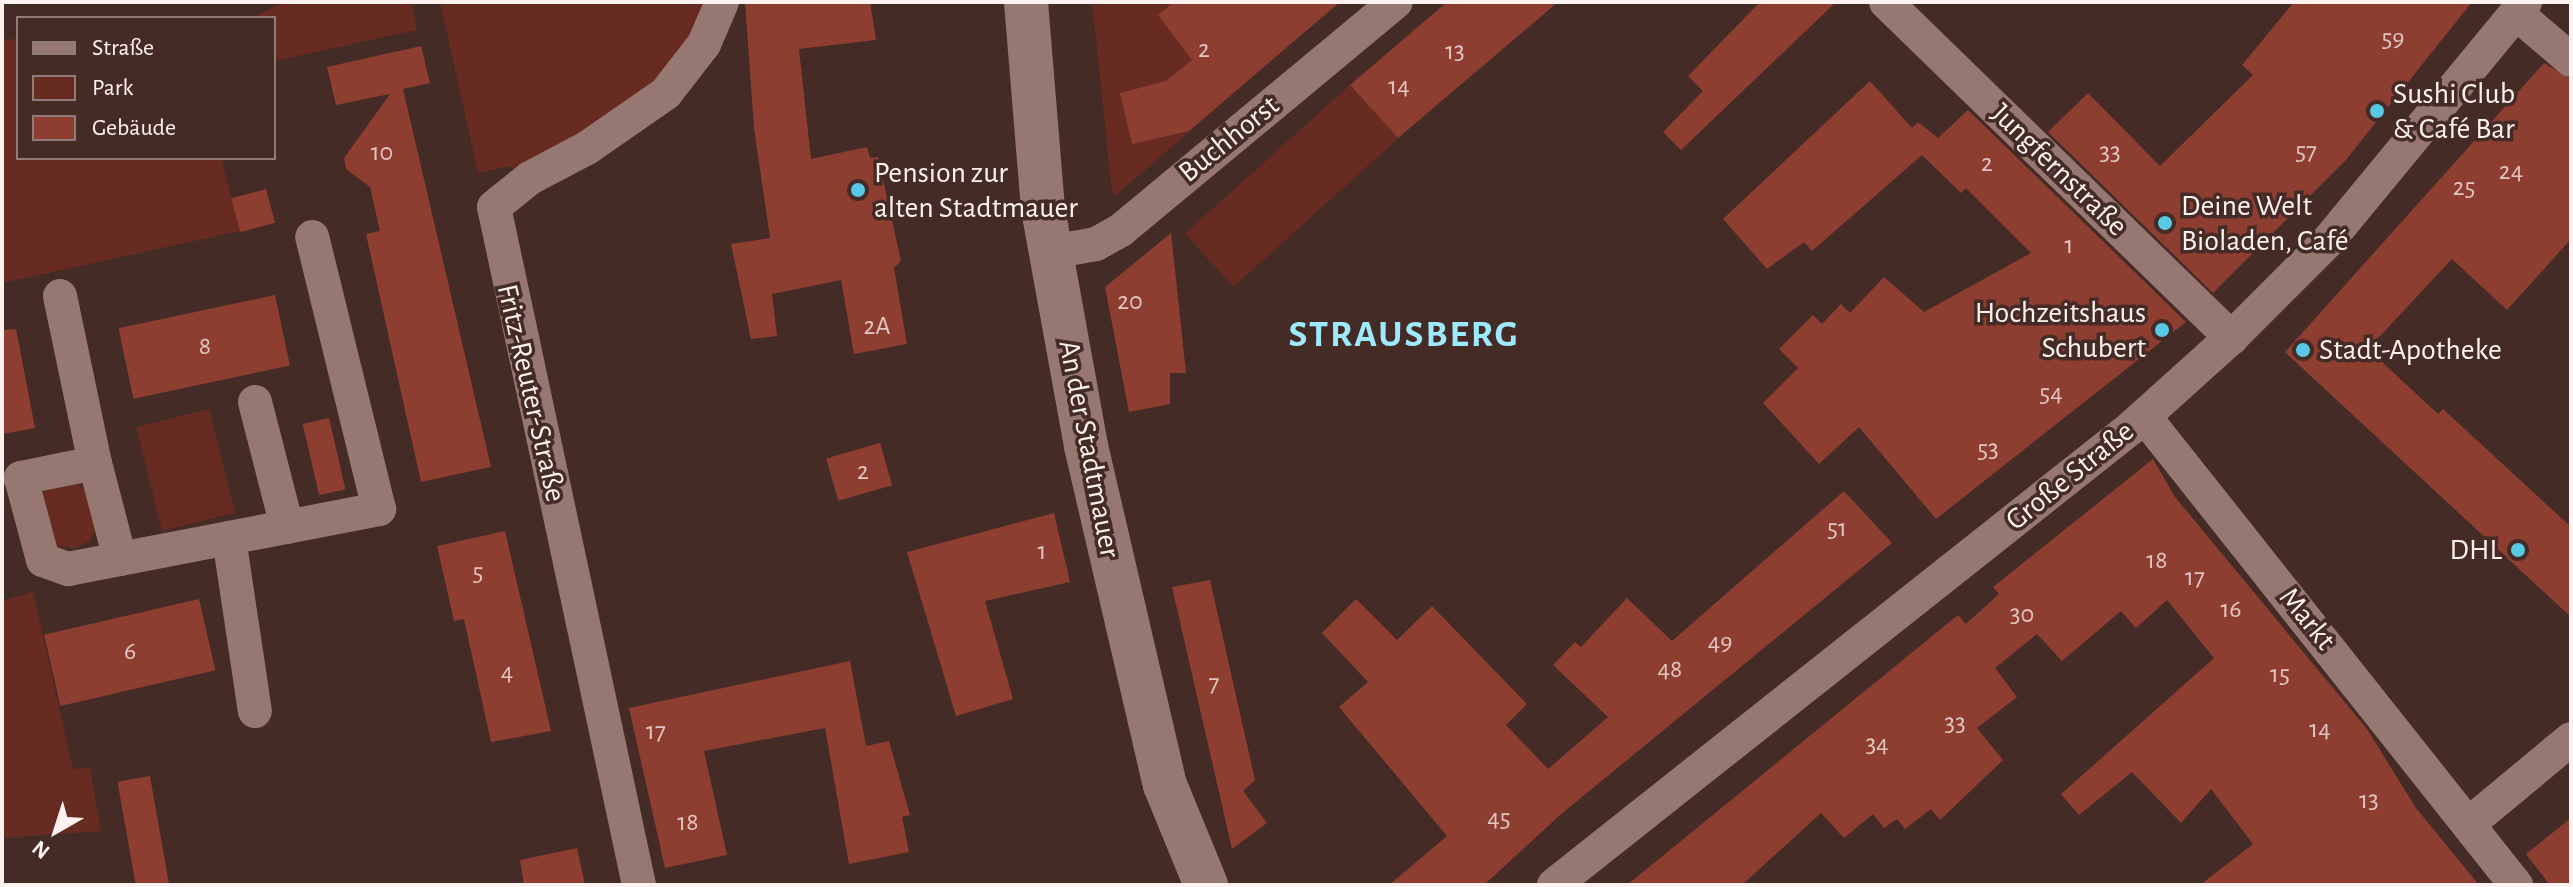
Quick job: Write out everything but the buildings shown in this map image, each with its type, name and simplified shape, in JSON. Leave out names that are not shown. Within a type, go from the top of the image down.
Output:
[{"type":"street","name":"Fritz-Reuter-Straße","points":[[639,885],[499,252],[494,207],[530,178],[598,141],[666,93],[704,44],[722,2]]},
{"type":"street","name":"An der Stadtmauer","points":[[1026,2],[1051,252],[1134,664],[1165,785],[1206,885]]},
{"type":"street","name":"Buchhorst","points":[[1051,252],[1096,244],[1121,230],[1396,2]]},
{"type":"street","name":"Jungfernstraße","points":[[1886,2],[2231,338]]},
{"type":"street","points":[[2520,8],[2571,60]]},
{"type":"street","name":"Große Straße","points":[[1554,885],[2144,416],[2231,338],[2328,241],[2520,8]]},
{"type":"street","points":[[95,463],[11,479],[43,560],[68,569],[379,509],[312,237]]},
{"type":"street","points":[[60,296],[95,463],[120,559]]},
{"type":"street","points":[[255,402],[287,527]]},
{"type":"street","name":"Markt","points":[[2144,416],[2471,822],[2516,885]]},
{"type":"street","points":[[229,538],[255,711]]},
{"type":"street","points":[[2471,822],[2571,739]]},
{"type":"green space","points":[[283,2],[411,2],[417,30],[276,61],[276,16],[256,16]]},
{"type":"green space","points":[[440,2],[722,2],[704,44],[530,178],[509,166],[478,173]]},
{"type":"green space","points":[[1092,2],[1188,2],[1248,81],[1116,195],[1112,192]]},
{"type":"green space","points":[[16,39],[16,160],[222,160],[240,231],[2,283],[2,40]]},
{"type":"green space","points":[[1350,85],[1398,139],[1233,287],[1185,234]]},
{"type":"green space","points":[[209,409],[235,513],[162,531],[136,427]]},
{"type":"green space","points":[[67,481],[81,485],[91,499],[96,527],[90,541],[76,548],[56,546],[42,493]]},
{"type":"green space","points":[[33,592],[73,769],[90,767],[101,831],[2,838],[2,601]]},
{"type":"place","name":"Sushi Club & Café Bar","points":[[2377,111]]},
{"type":"place","name":"Pension zur alten Stadtmauer","points":[[858,190]]},
{"type":"place","name":"Deine Welt Bioladen, Café","points":[[2165,223]]},
{"type":"place","name":"Hochzeitshaus Schubert","points":[[2162,330]]},
{"type":"place","name":"Stadt-Apotheke","points":[[2303,350]]},
{"type":"place","name":"DHL","points":[[2518,550]]},
{"type":"district","name":"STRAUSBERG","points":[[1404,336]]}]
